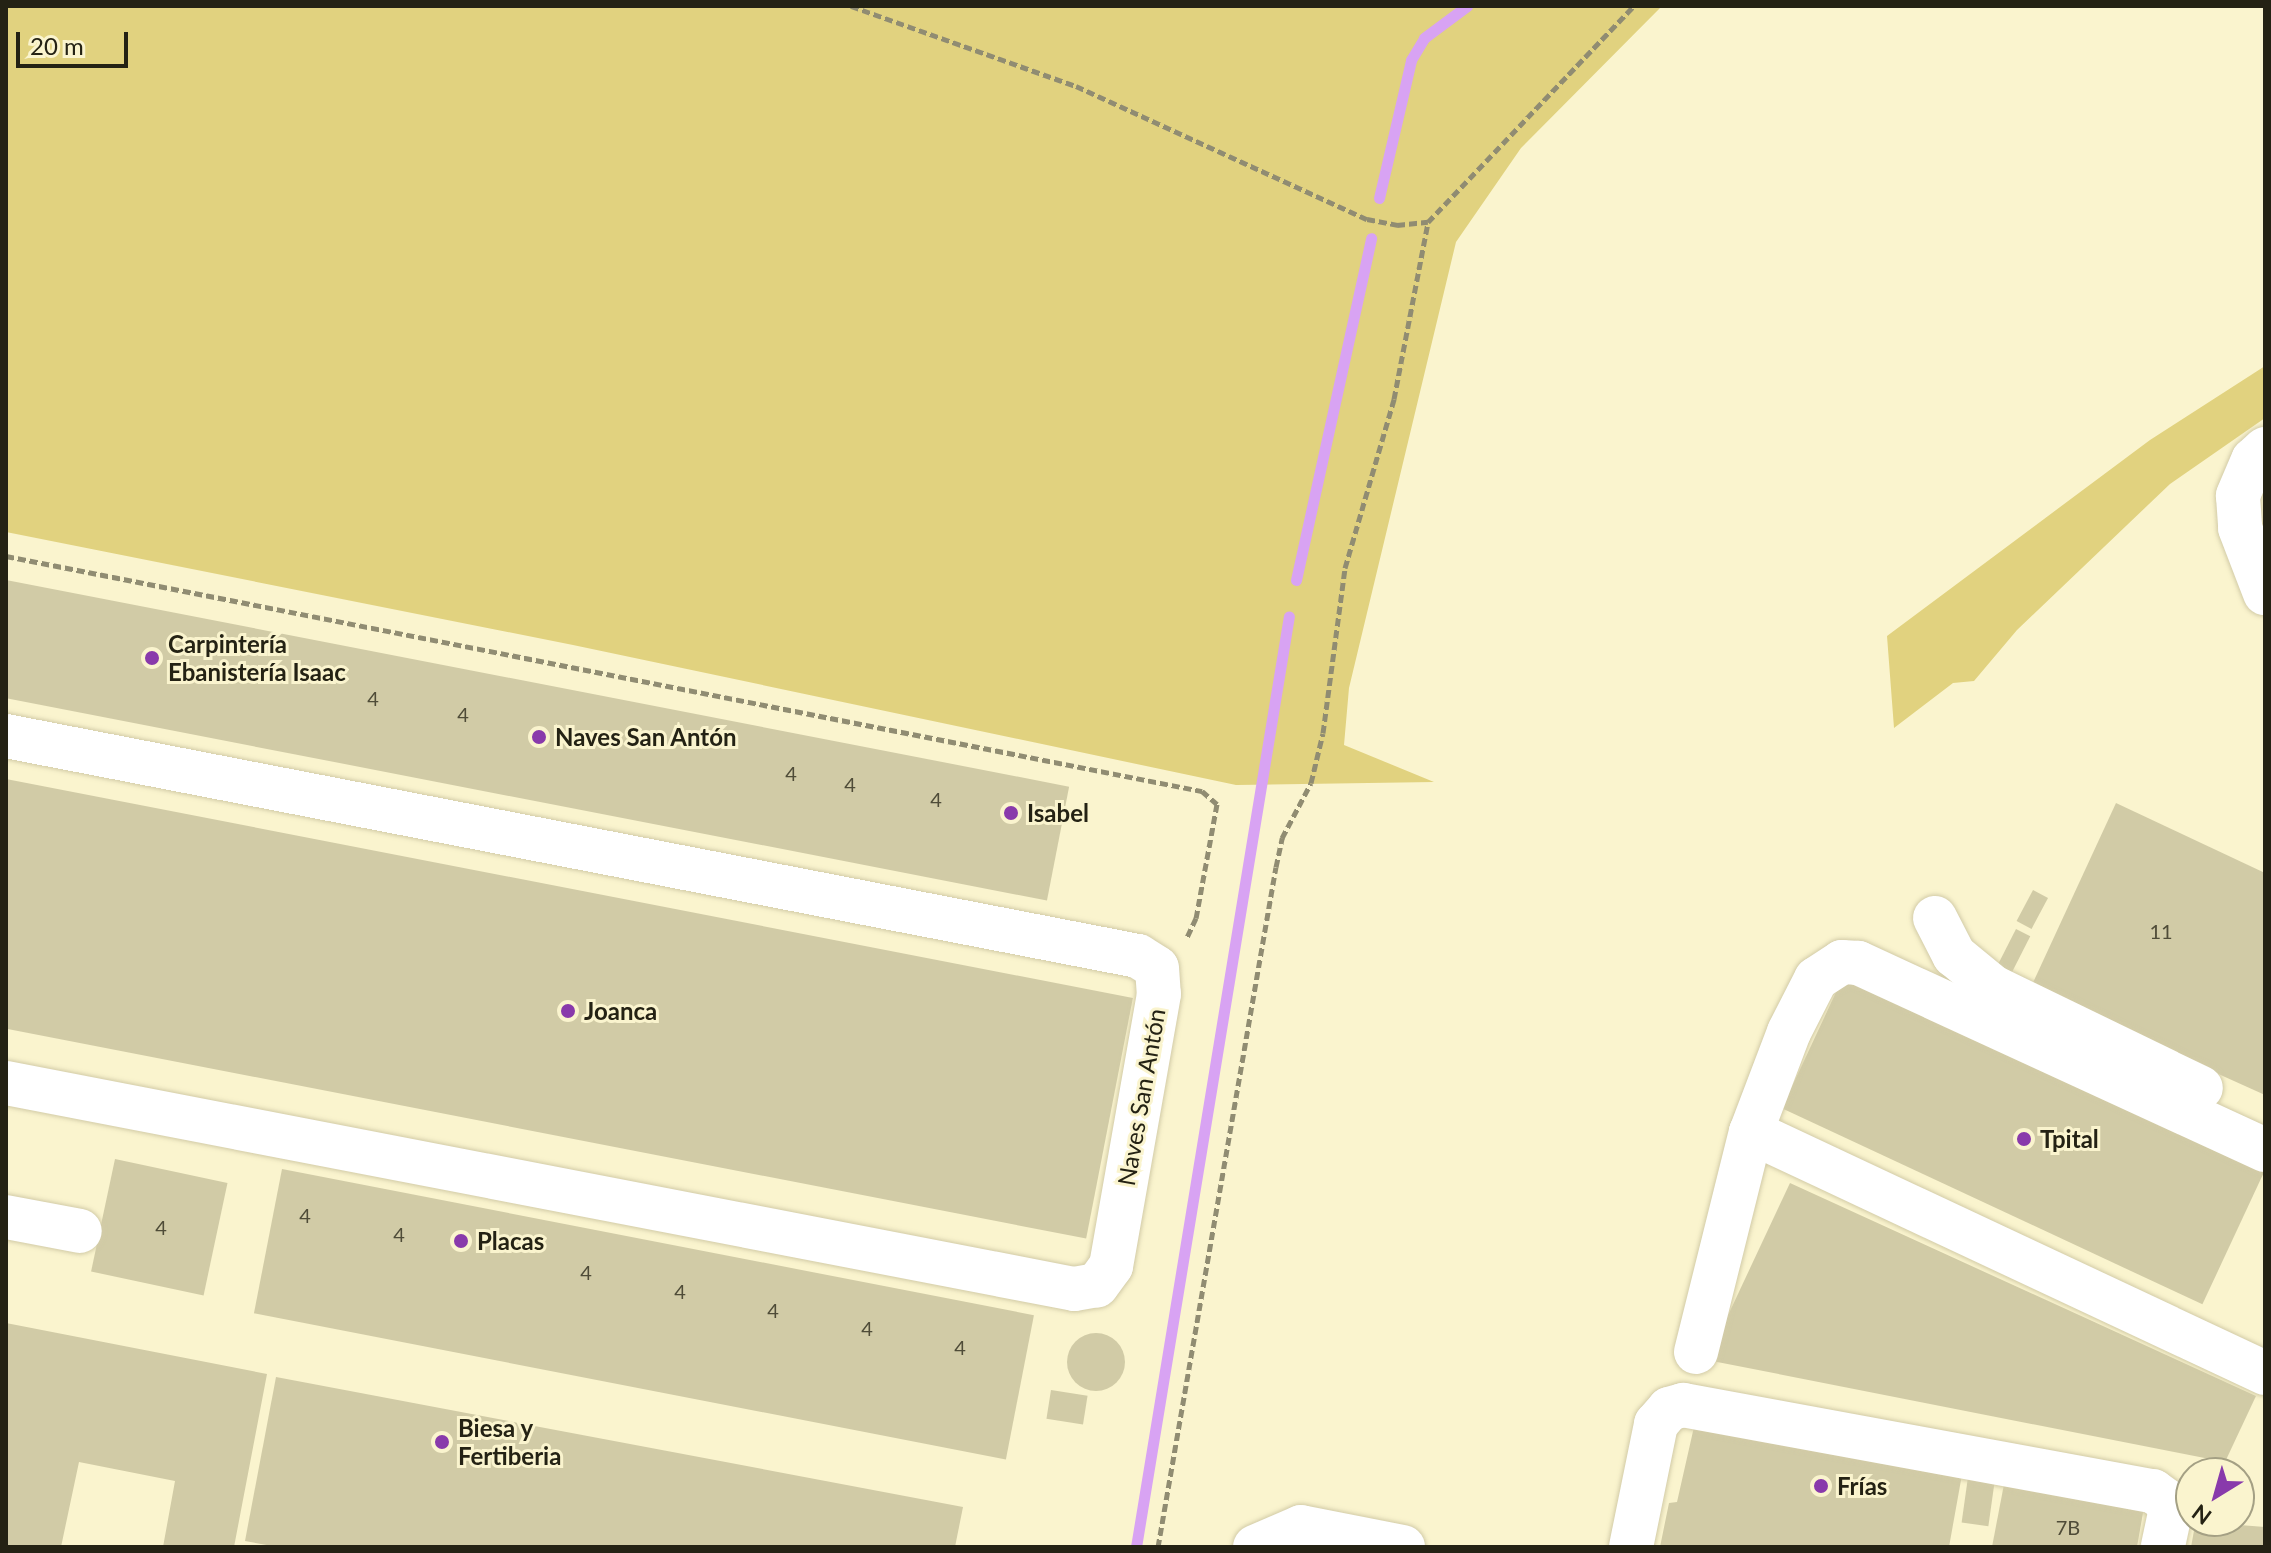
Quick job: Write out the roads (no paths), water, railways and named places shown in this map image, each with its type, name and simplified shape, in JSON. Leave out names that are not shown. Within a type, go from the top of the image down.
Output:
[{"type":"lane","points":[[2265,449],[2249,467],[2238,496],[2240,528],[2265,593]]},
{"type":"lane","name":"Naves San Antón","points":[[6,736],[1138,956],[1157,968],[1159,994],[1111,1266],[1097,1285],[1074,1289],[6,1083]]},
{"type":"lane","points":[[1935,918],[1954,955],[1993,987],[2265,1118]]},
{"type":"lane","points":[[1696,1352],[1751,1132],[1789,1032],[1816,979],[1842,962],[1858,963],[2265,1150]]},
{"type":"lane","points":[[1751,1132],[2265,1373]]},
{"type":"lane","points":[[6,1217],[80,1231]]},
{"type":"lane","points":[[1631,1547],[1656,1424],[1669,1409],[1683,1405],[2153,1491],[2167,1501],[2170,1513],[2163,1547]]},
{"type":"lane","points":[[1255,1547],[1301,1527],[1403,1547]]},
{"type":"waterway","points":[[1379,198],[1411,60],[1424,38],[1467,6]]},
{"type":"waterway","points":[[1296,580],[1371,238]]},
{"type":"waterway","points":[[1136,1547],[1289,616]]},
{"type":"place","name":"Carpintería Ebanistería Isaac","points":[[152,658]]},
{"type":"place","name":"Naves San Antón","points":[[539,737]]},
{"type":"place","name":"Isabel","points":[[1011,813]]},
{"type":"place","name":"Joanca","points":[[568,1011]]},
{"type":"place","name":"Tpital","points":[[2024,1139]]},
{"type":"place","name":"Placas","points":[[461,1241]]},
{"type":"place","name":"Biesa y Fertiberia","points":[[442,1442]]},
{"type":"place","name":"Frías","points":[[1821,1486]]}]
